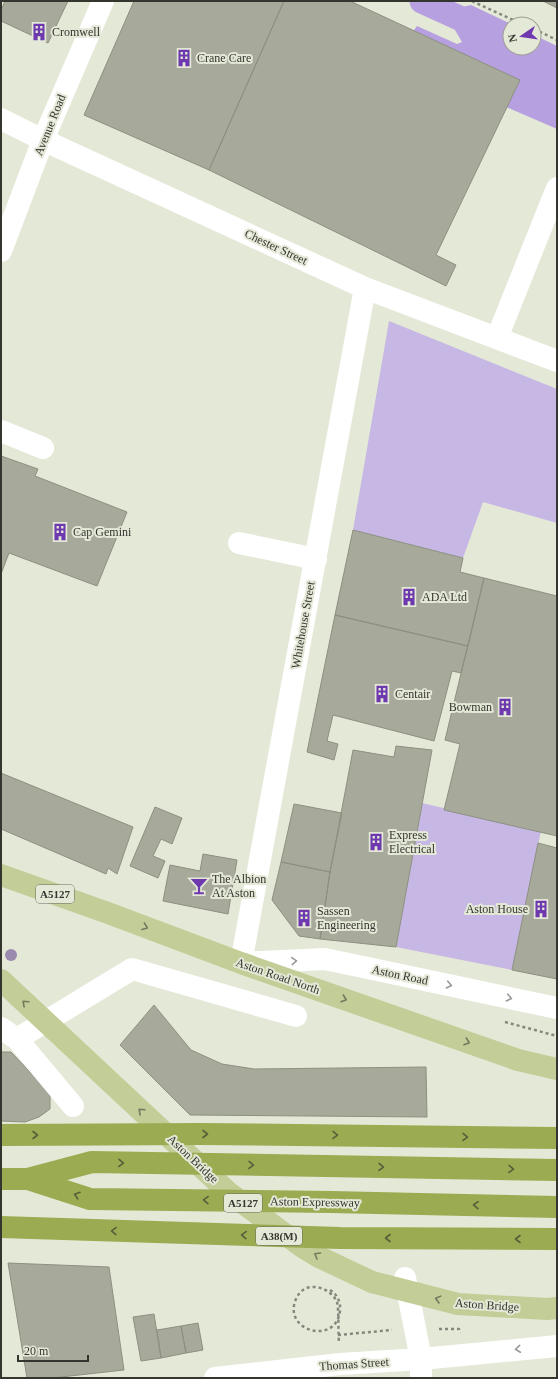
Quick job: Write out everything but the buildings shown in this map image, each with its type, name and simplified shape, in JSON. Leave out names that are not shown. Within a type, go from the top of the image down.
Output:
[{"type":"highway","points":[[1,1135],[201,1134],[557,1138]]},
{"type":"highway","name":"Aston Expressway","points":[[1,1179],[28,1179],[92,1162],[557,1170]]},
{"type":"highway","name":"Aston Expressway","points":[[28,1179],[90,1199],[557,1207]]},
{"type":"highway","name":"A38(M)","points":[[1,1227],[340,1238],[557,1239]]},
{"type":"main road","name":"Aston Road North","points":[[1,875],[241,963],[518,1060],[557,1069]]},
{"type":"main road","name":"Aston Bridge","points":[[1,980],[228,1192],[301,1246],[320,1257],[372,1282],[458,1304],[552,1308]]},
{"type":"street","name":"Avenue Road","points":[[1,251],[43,140],[103,1]]},
{"type":"street","name":"Chester Street","points":[[1,119],[43,140],[365,288],[557,361]]},
{"type":"street","points":[[497,338],[557,188]]},
{"type":"street","name":"Whitehouse Street","points":[[241,963],[365,288]]},
{"type":"street","points":[[1,431],[43,448]]},
{"type":"street","points":[[239,543],[316,559]]},
{"type":"street","name":"Aston Road","points":[[241,963],[326,959],[557,1008]]},
{"type":"street","points":[[73,1106],[9,1034],[132,969],[296,1016]]},
{"type":"street","points":[[405,1278],[421,1369]]},
{"type":"street","name":"Thomas Street","points":[[229,1377],[340,1364],[421,1369],[557,1346]]},
{"type":"path","points":[[472,1],[505,16]]},
{"type":"path","points":[[542,33],[557,40]]},
{"type":"path","points":[[504,1022],[557,1036]]},
{"type":"path","points":[[334,1293],[340,1307],[339,1315],[336,1322],[330,1328],[315,1332],[307,1329],[297,1320],[294,1312],[296,1298],[306,1288],[320,1287],[331,1294],[337,1302],[338,1335]]},
{"type":"shaded area","points":[[471,5],[502,20],[502,56],[542,56],[542,39],[557,46],[557,129],[506,107],[412,33],[417,26],[457,44],[462,42],[444,11]]},
{"type":"shaded area","points":[[389,321],[557,389],[557,523],[483,502],[463,558],[353,530]]},
{"type":"shaded area","points":[[422,803],[541,831],[512,970],[396,947]]},
{"type":"waterway","points":[[422,1],[502,37]]},
{"type":"place","name":"Cromwell","points":[[39,32]]},
{"type":"place","name":"Crane Care","points":[[184,58]]},
{"type":"place","name":"Cap Gemini","points":[[60,532]]},
{"type":"place","name":"ADA Ltd","points":[[409,597]]},
{"type":"place","name":"Centair","points":[[382,694]]},
{"type":"place","name":"Bowman","points":[[505,707]]},
{"type":"place","name":"Express Electrical","points":[[376,842]]},
{"type":"place","name":"The Albion At Aston","points":[[199,886]]},
{"type":"place","name":"Aston House","points":[[541,909]]},
{"type":"place","name":"Sassen Engineering","points":[[304,918]]}]
